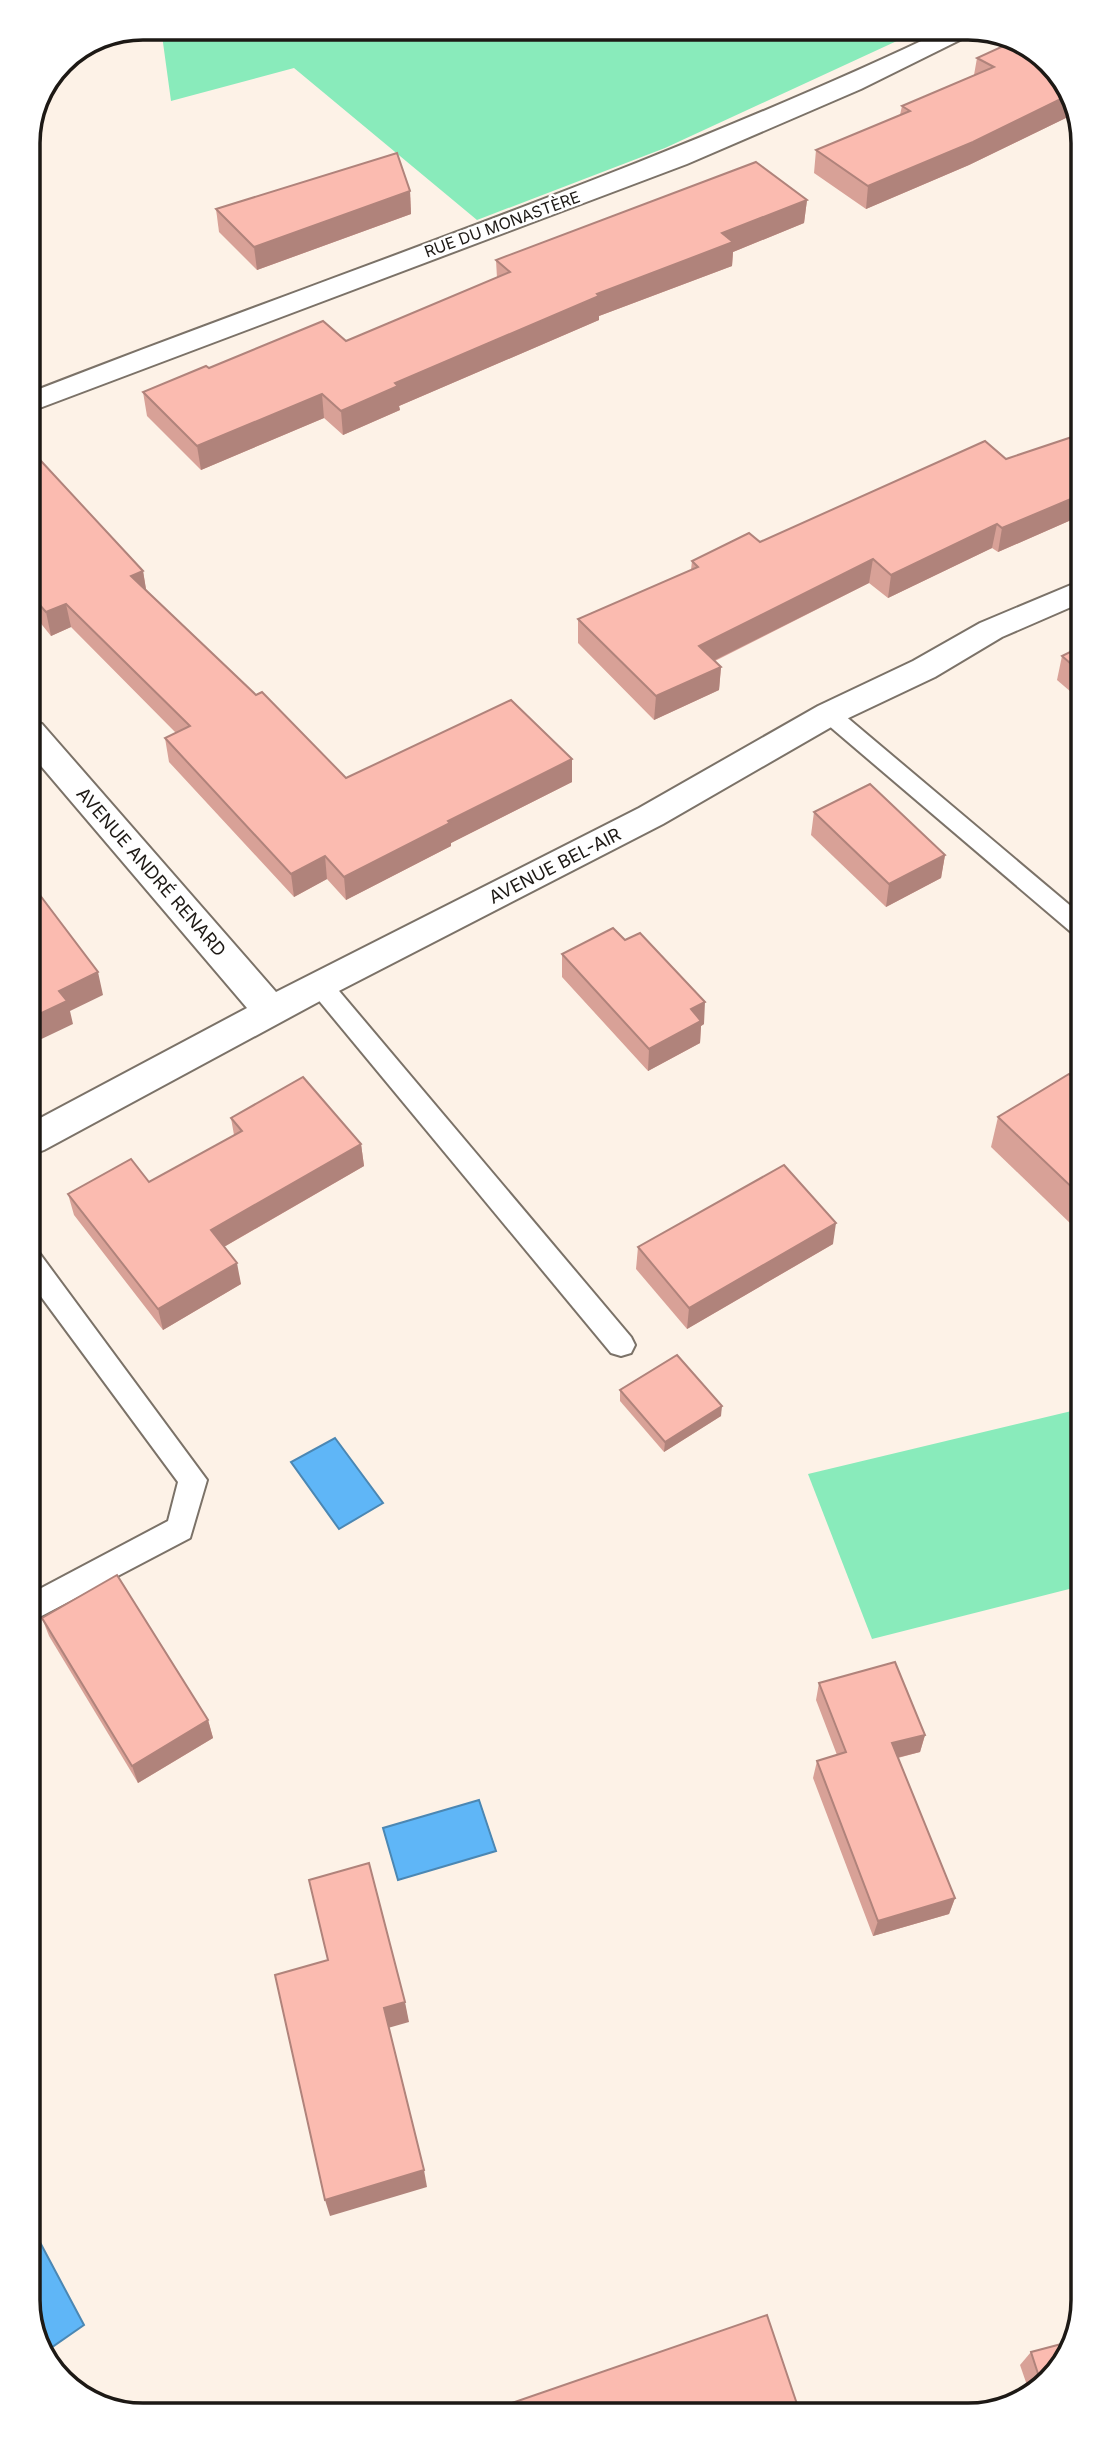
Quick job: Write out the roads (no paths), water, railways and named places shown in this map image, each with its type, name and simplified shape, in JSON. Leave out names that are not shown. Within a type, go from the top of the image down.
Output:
[{"type":"street","name":"RUE DU MONASTÈRE","points":[[40,399],[678,158],[852,84],[944,40]]},
{"type":"street","name":"AVENUE BEL-AIR","points":[[40,1135],[320,985],[651,816],[829,714],[925,669],[991,630],[1071,595]]},
{"type":"street","name":"AVENUE ANDRÉ RENARD","points":[[40,744],[272,1012]]},
{"type":"lane","points":[[829,714],[1071,919]]},
{"type":"lane","points":[[320,985],[621,1345]]},
{"type":"lane","points":[[40,1274],[193,1480],[180,1529],[40,1604]]},
{"type":"water","points":[[335,1438],[383,1503],[339,1529],[291,1462]]},
{"type":"water","points":[[479,1800],[496,1851],[398,1880],[383,1828]]},
{"type":"water","points":[[40,2242],[84,2325],[52,2347],[42,2320]]}]
